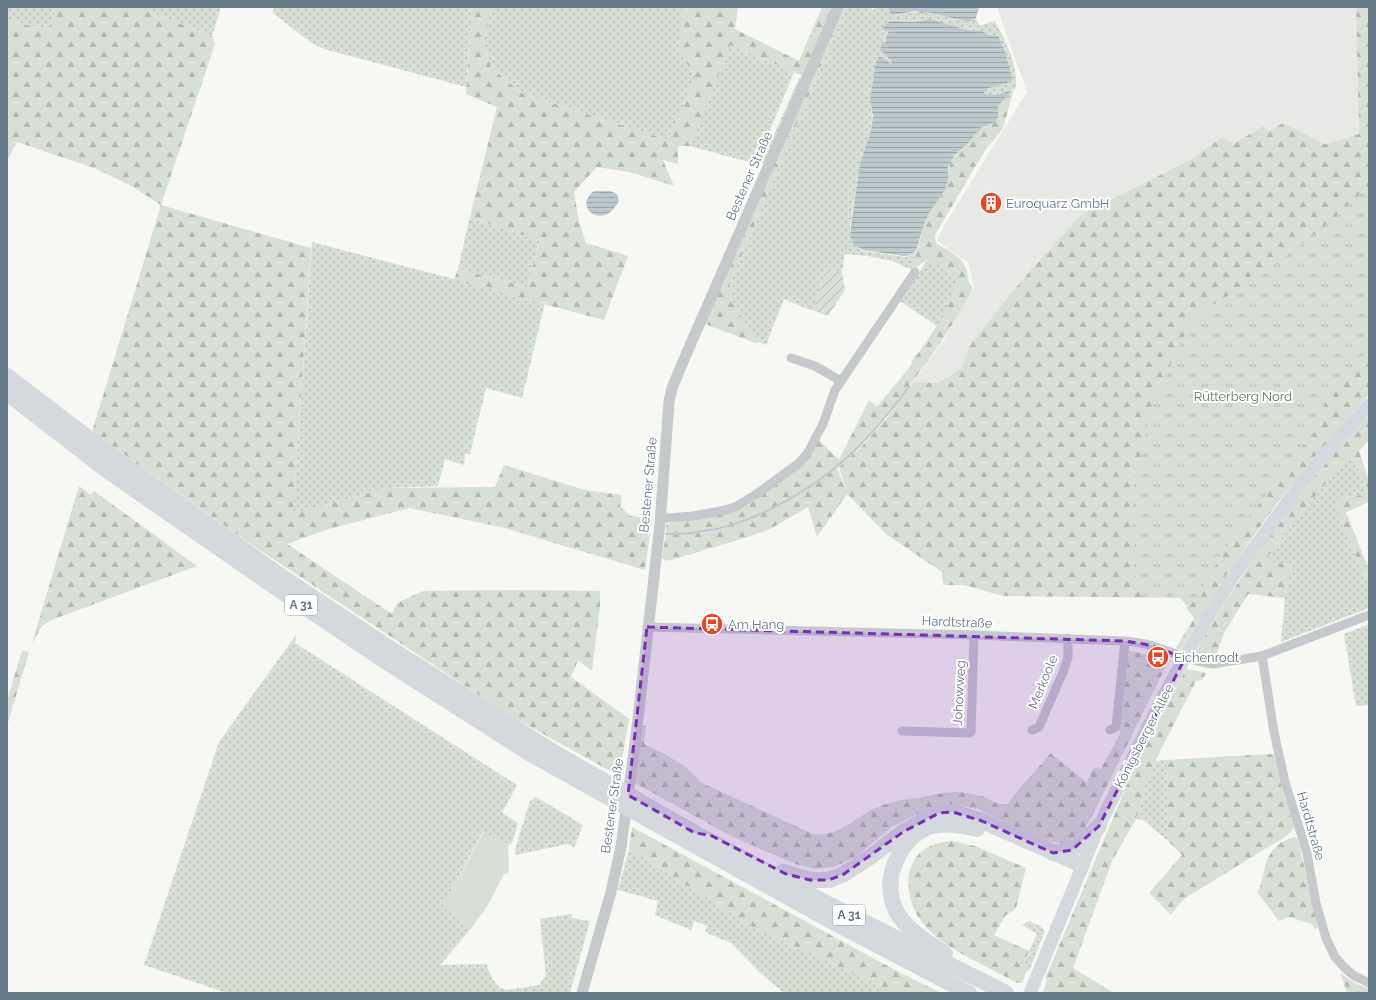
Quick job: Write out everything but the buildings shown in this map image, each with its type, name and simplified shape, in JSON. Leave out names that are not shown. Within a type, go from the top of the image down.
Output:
[{"type":"highway","name":"A 31","points":[[7,376],[112,456],[285,579],[394,651],[556,753],[695,833],[830,905],[1006,993]]},
{"type":"highway","name":"A 31","points":[[7,393],[105,469],[278,590],[385,661],[529,753],[831,921],[969,993]]},
{"type":"highway","points":[[695,833],[710,835],[786,874],[810,880],[829,880],[844,874],[869,858],[903,832],[928,818],[939,814],[953,812],[982,822],[1053,853],[1080,871]]},
{"type":"highway","points":[[1011,993],[1006,986],[956,961],[916,934],[903,922],[894,907],[891,894],[894,865],[904,846],[913,836],[927,828],[941,825],[956,825],[976,829],[1054,862],[1080,871]]},
{"type":"highway","points":[[1053,853],[1072,850],[1089,837],[1099,826]]},
{"type":"main road","name":"Königsberger Allee","points":[[1031,989],[1099,826],[1163,698],[1232,578],[1302,482],[1369,405]]},
{"type":"street","name":"Bestener Straße","points":[[582,993],[611,892],[621,847],[636,736],[647,627],[660,522],[669,402],[672,388],[838,7]]},
{"type":"street","points":[[660,522],[667,518],[693,516],[735,507],[758,493],[799,464],[807,454],[820,430],[836,390],[915,272]]},
{"type":"street","points":[[791,358],[815,366],[842,381]]},
{"type":"street","name":"Hardtstraße","points":[[647,627],[974,635],[1125,641],[1149,645],[1167,650],[1186,658],[1206,663],[1241,660],[1262,656],[1369,615]]},
{"type":"street","name":"Johowweg","points":[[902,731],[971,732],[974,635]]},
{"type":"street","name":"Merkoole","points":[[1032,730],[1038,727],[1064,670],[1068,658],[1068,638]]},
{"type":"street","points":[[1110,730],[1116,727],[1125,641]]},
{"type":"street","name":"Hardtstraße","points":[[1262,656],[1274,732],[1285,782],[1307,853],[1316,903],[1326,938],[1335,957],[1345,968],[1353,975],[1369,983]]},
{"type":"highlighted area","points":[[647,627],[1125,641],[1149,645],[1185,658],[1099,826],[1072,850],[1053,853],[982,821],[953,812],[939,813],[903,832],[844,874],[829,880],[810,880],[786,874],[710,835],[695,833],[628,795]]},
{"type":"shaded area","points":[[888,7],[979,7],[976,18],[968,22],[927,12],[921,13],[916,11],[892,15],[889,12]]},
{"type":"shaded area","name":"Euroquarz GmbH","points":[[997,7],[1356,7],[1359,134],[1325,144],[1283,123],[1268,133],[1263,126],[1235,143],[1221,138],[1190,160],[970,345],[962,368],[938,383],[913,382],[944,340],[974,288],[969,263],[937,241],[944,226],[1027,92]]},
{"type":"shaded area","points":[[930,19],[967,30],[982,31],[988,35],[998,36],[1004,49],[1013,80],[986,89],[984,93],[994,95],[1011,90],[998,106],[998,118],[995,122],[982,127],[954,156],[948,167],[948,180],[945,190],[928,215],[916,251],[907,256],[903,256],[863,250],[854,245],[850,237],[851,225],[860,163],[871,131],[873,116],[870,100],[876,61],[879,57],[881,57],[890,63],[892,62],[880,49],[881,44],[886,42],[886,36],[889,31],[882,29],[888,22],[891,21],[911,22]]},
{"type":"shaded area","points":[[594,191],[610,191],[617,194],[619,201],[612,210],[605,215],[598,216],[592,214],[586,204],[588,197]]},
{"type":"green space","points":[[7,7],[56,7],[50,30],[7,20]]},
{"type":"green space","points":[[56,7],[138,7],[212,36],[215,44],[161,205],[130,185],[94,168],[17,142],[7,161],[7,20],[49,30]]},
{"type":"green space","points":[[138,7],[221,7],[212,36]]},
{"type":"green space","points":[[274,7],[472,7],[466,87],[324,49],[310,42],[273,13]]},
{"type":"green space","points":[[472,7],[491,7],[484,43],[491,67],[521,93],[668,140],[695,78],[678,48],[682,31],[682,7],[738,7],[735,29],[799,61],[822,7],[833,7],[803,76],[731,45],[690,146],[678,146],[678,164],[663,160],[674,186],[630,172],[597,167],[574,192],[579,222],[586,243],[628,256],[604,320],[454,280],[458,269],[527,287],[540,241],[470,217],[497,107],[466,94]]},
{"type":"green space","points":[[491,7],[682,7],[682,31],[678,48],[695,78],[668,140],[521,93],[491,67],[484,43]]},
{"type":"green space","points":[[842,7],[846,7],[730,283],[731,300],[758,344],[705,324]]},
{"type":"green space","points":[[846,7],[869,7],[874,10],[876,7],[888,7],[889,12],[892,15],[927,12],[968,22],[976,18],[979,25],[995,21],[1013,61],[1016,86],[1015,89],[1014,88],[999,94],[991,95],[984,93],[986,89],[1013,80],[1004,49],[998,36],[988,35],[982,31],[967,30],[930,19],[906,22],[894,20],[887,23],[882,29],[889,31],[885,36],[886,42],[881,44],[880,49],[892,62],[889,63],[881,57],[879,57],[876,61],[870,100],[872,116],[871,131],[860,163],[850,225],[850,237],[854,245],[863,251],[905,257],[916,252],[912,270],[893,261],[868,256],[845,254],[842,271],[826,269],[815,306],[810,310],[784,299],[766,345],[756,341],[731,300],[730,283]]},
{"type":"green space","points":[[1356,7],[1369,7],[1369,395],[1306,467],[1265,519],[1221,584],[1181,650],[1176,648],[1194,618],[1186,608],[1190,605],[1194,598],[1003,596],[964,585],[943,585],[942,572],[886,534],[847,494],[817,537],[808,507],[770,529],[748,537],[666,561],[662,558],[666,534],[703,533],[739,524],[791,499],[823,479],[837,468],[847,493],[839,467],[862,446],[886,419],[913,382],[938,383],[962,368],[970,345],[1022,280],[1081,215],[1190,160],[1221,138],[1235,143],[1263,126],[1268,132],[1283,123],[1325,144],[1359,134]]},
{"type":"green space","points":[[731,45],[794,72],[756,164],[690,146]]},
{"type":"green space","points":[[799,78],[802,79],[765,165],[762,162]]},
{"type":"green space","points":[[1014,88],[1003,129],[985,150],[935,235],[937,244],[953,253],[963,262],[972,290],[945,336],[890,412],[862,444],[842,463],[803,492],[782,504],[737,523],[714,529],[666,533],[666,525],[673,521],[744,506],[819,440],[839,460],[869,400],[877,407],[913,363],[911,362],[927,341],[949,301],[959,277],[928,259],[912,270],[924,224],[928,215],[945,190],[950,163],[982,127],[995,122],[998,118],[998,106]]},
{"type":"green space","name":"Rütterberg Nord","points":[[1369,185],[1369,351],[1333,385],[1321,414],[1318,429],[1284,470],[1225,550],[1189,608],[1179,597],[1141,597],[1135,573],[1132,515],[1135,478],[1151,408],[1180,344],[1197,314],[1243,287],[1294,250],[1333,219]]},
{"type":"green space","points":[[161,205],[311,248],[293,514],[388,488],[495,487],[504,465],[585,490],[622,495],[620,506],[630,516],[652,519],[645,570],[501,527],[409,508],[329,529],[287,544],[392,614],[397,603],[423,591],[600,591],[600,606],[592,671],[578,660],[571,677],[629,719],[619,776],[509,715],[249,543],[92,432]]},
{"type":"green space","points":[[470,217],[540,241],[527,287],[458,269]]},
{"type":"green space","points":[[312,242],[545,303],[522,398],[486,388],[470,454],[465,454],[464,465],[445,459],[438,486],[388,488],[293,514]]},
{"type":"green space","points":[[928,259],[959,277],[948,306],[937,326],[900,301]]},
{"type":"green space","points":[[826,269],[842,271],[845,290],[828,316],[810,309],[815,306]]},
{"type":"green space","points":[[1369,415],[1369,440],[1359,451],[1369,481],[1369,502],[1346,512],[1369,570],[1369,585],[1336,511],[1338,498],[1348,494],[1353,498],[1367,491],[1353,457],[1348,457],[1305,508],[1268,556],[1273,562],[1292,565],[1285,598],[1248,594],[1224,633],[1215,659],[1194,655],[1232,591],[1274,529],[1320,470]]},
{"type":"green space","points":[[1348,457],[1353,457],[1367,491],[1353,498],[1336,511],[1369,585],[1369,608],[1281,642],[1285,598],[1292,565],[1273,562],[1268,556],[1305,508]]},
{"type":"green space","points":[[79,486],[91,495],[94,491],[197,566],[51,620],[42,626],[32,643]]},
{"type":"green space","points":[[1369,624],[1369,705],[1356,706],[1344,634]]},
{"type":"green space","points":[[296,635],[295,643],[517,785],[502,813],[518,823],[512,843],[508,846],[483,832],[442,907],[472,927],[440,965],[487,964],[493,980],[500,988],[508,990],[539,985],[546,976],[540,919],[572,914],[572,918],[590,921],[570,993],[227,993],[144,965],[219,742]]},
{"type":"green space","points":[[22,651],[29,652],[7,726],[7,700]]},
{"type":"green space","points":[[1127,651],[1138,652],[1168,662],[1091,818],[1080,836],[1066,844],[1047,841],[978,809],[956,805],[931,809],[915,815],[892,827],[852,859],[833,867],[816,869],[795,864],[731,836],[635,783],[641,726],[646,726],[644,744],[682,765],[700,782],[813,834],[836,831],[877,807],[902,800],[942,793],[967,793],[982,796],[998,803],[1008,804],[1012,797],[1051,753],[1087,783],[1092,770],[1096,768],[1101,769],[1120,734]]},
{"type":"green space","points":[[1186,669],[1206,673],[1202,680],[1196,681],[1155,761],[1136,819],[1112,861],[1073,968],[1114,993],[1043,993],[1047,980],[1045,979],[1132,773]]},
{"type":"green space","points":[[1274,754],[1282,788],[1294,827],[1288,835],[1187,897],[1179,904],[1171,915],[1149,893],[1182,855],[1168,841],[1166,760]]},
{"type":"green space","points":[[1166,760],[1168,841],[1143,820],[1136,819],[1155,761]]},
{"type":"green space","points":[[536,797],[583,825],[574,848],[568,844],[515,855],[515,849],[530,801]]},
{"type":"green space","points":[[632,827],[895,970],[941,993],[886,993],[887,989],[755,928],[629,849]]},
{"type":"green space","points":[[484,832],[508,846],[509,872],[504,874],[488,905],[472,927],[442,907]]},
{"type":"green space","points":[[1294,837],[1298,839],[1318,927],[1315,930],[1312,924],[1289,917],[1279,921],[1257,892],[1260,888],[1266,863],[1273,850],[1278,845]]},
{"type":"green space","points":[[952,841],[975,846],[1026,868],[1016,908],[1005,916],[994,935],[1029,951],[1022,967],[1027,970],[1022,983],[1017,983],[951,948],[932,933],[917,915],[912,904],[908,885],[911,867],[922,851],[939,843]]},
{"type":"green space","points":[[629,849],[755,928],[887,989],[886,993],[784,993],[759,972],[731,943],[705,932],[707,926],[695,921],[691,930],[655,915],[658,901],[618,890]]},
{"type":"green space","points":[[1029,921],[1040,926],[1045,931],[1029,971],[1022,967],[1037,934],[1022,925]]},
{"type":"green space","points":[[1340,973],[1355,983],[1369,989],[1369,993],[1347,993]]},
{"type":"waterway","points":[[666,534],[695,533],[738,523],[778,506],[797,495],[832,471],[864,442],[909,387]]},
{"type":"place","name":"Euroquarz GmbH","points":[[991,203]]},
{"type":"place","name":"Am Hang","points":[[712,624]]},
{"type":"place","name":"Eichenrodt","points":[[1158,657]]}]
